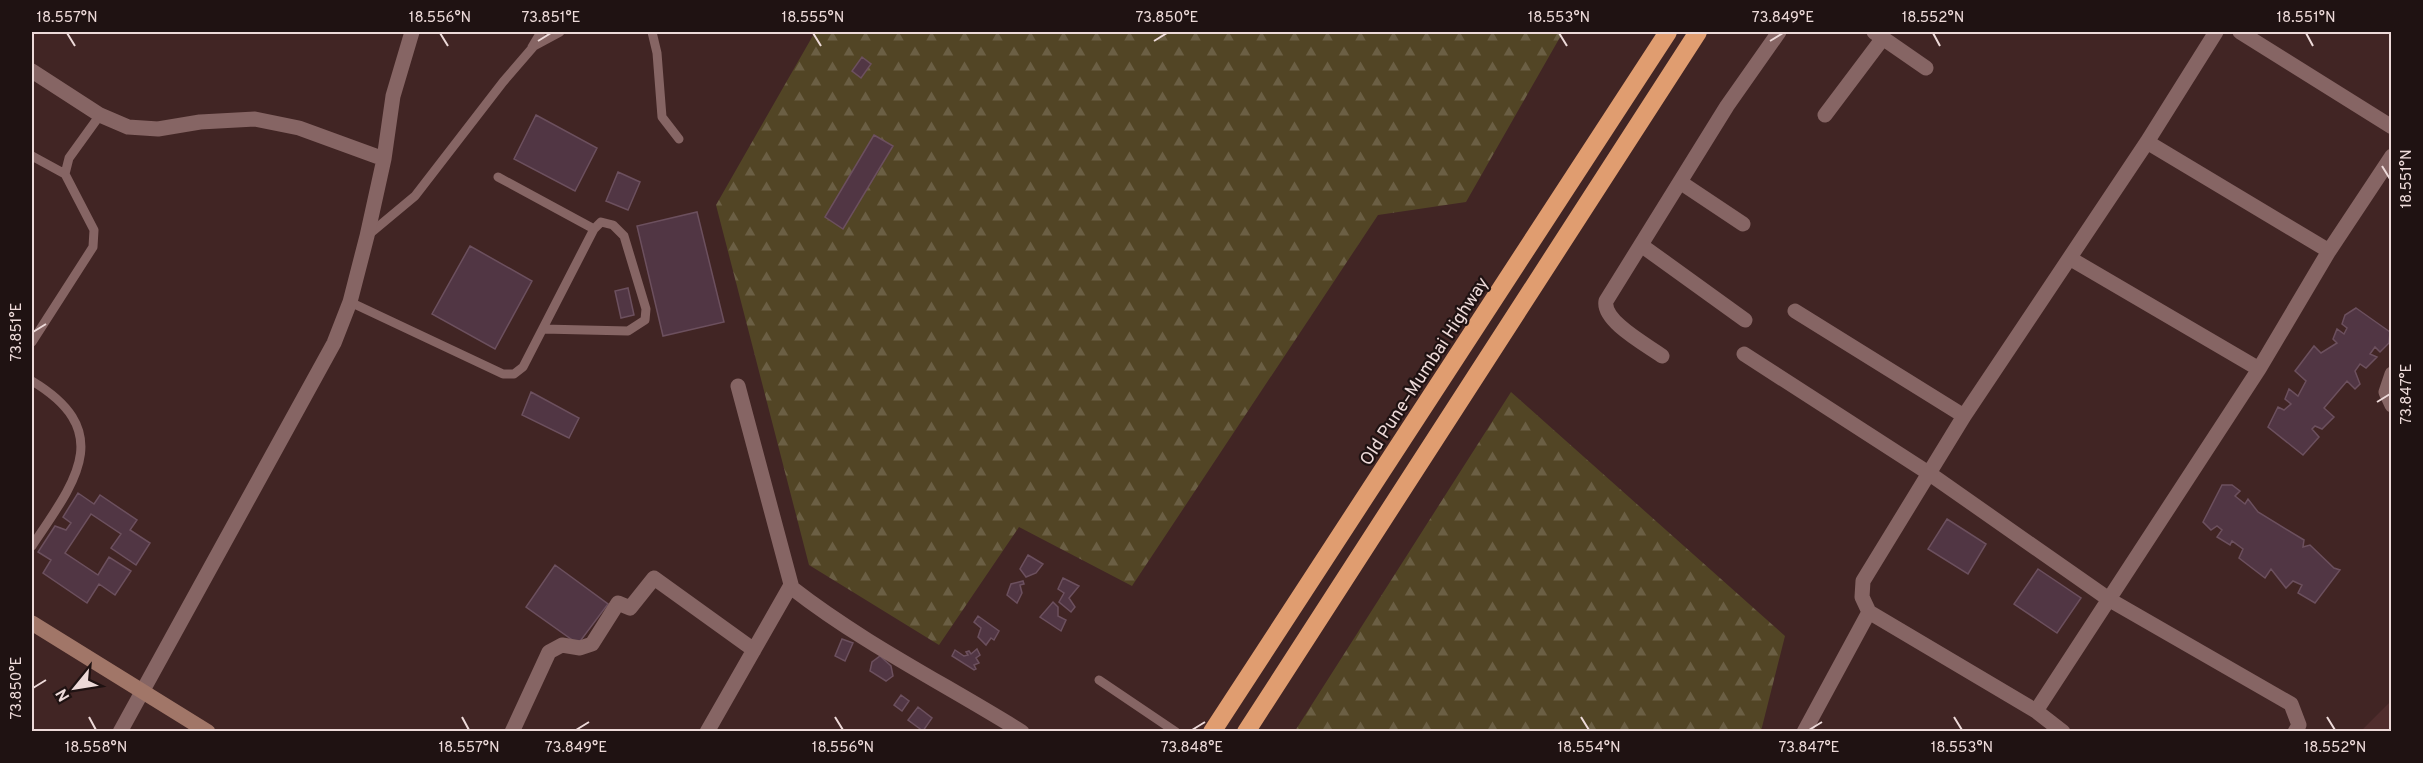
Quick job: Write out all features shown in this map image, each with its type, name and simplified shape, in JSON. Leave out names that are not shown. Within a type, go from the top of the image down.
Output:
[{"type":"highway","name":"Old Pune–Mumbai Highway","points":[[1212,732],[1668,32]]},
{"type":"highway","points":[[1246,732],[1698,32]]},
{"type":"street","points":[[120,732],[144,693],[334,343],[350,302],[367,236],[384,159],[393,96],[412,32]]},
{"type":"street","points":[[1662,356],[1611,318],[1605,307],[1727,106],[1779,32]]},
{"type":"street","points":[[2063,732],[2036,711],[1869,612],[1862,597],[1863,581],[1964,416],[2148,142],[2216,32]]},
{"type":"street","points":[[2240,32],[2391,127]]},
{"type":"street","points":[[1825,116],[1879,35],[1926,68]]},
{"type":"street","points":[[32,71],[99,115],[128,127],[158,129],[200,122],[255,119],[299,128],[384,159]]},
{"type":"street","points":[[2148,142],[2330,251]]},
{"type":"street","points":[[2036,711],[2259,369],[2330,251],[2391,156]]},
{"type":"street","points":[[1680,182],[1743,224]]},
{"type":"street","points":[[1641,245],[1745,320]]},
{"type":"street","points":[[2071,259],[2259,369]]},
{"type":"street","points":[[1795,310],[1964,416]]},
{"type":"street","points":[[1744,354],[1930,474],[2110,600],[2291,704],[2299,725],[2295,732]]},
{"type":"street","points":[[2391,374],[2386,392],[2391,405]]},
{"type":"street","points":[[738,386],[791,585],[819,609],[914,670],[1023,732]]},
{"type":"street","points":[[512,732],[549,652],[562,645],[580,648],[591,644],[618,603],[630,608],[654,578],[754,650]]},
{"type":"street","points":[[707,732],[791,585]]},
{"type":"street","points":[[1804,732],[1869,612]]},
{"type":"street","points":[[32,623],[208,732]]},
{"type":"lane","points":[[367,236],[415,196],[529,52],[541,32]]},
{"type":"lane","points":[[529,52],[560,32]]},
{"type":"lane","points":[[652,32],[657,53],[662,117],[680,139]]},
{"type":"lane","points":[[65,174],[69,158],[99,115]]},
{"type":"lane","points":[[32,156],[65,174],[94,230],[93,247],[32,342]]},
{"type":"lane","points":[[498,177],[594,229]]},
{"type":"lane","points":[[350,302],[503,374],[514,374],[524,367],[543,328],[594,229],[601,222],[613,225],[624,236],[646,309],[645,321],[628,331],[543,328]]},
{"type":"lane","points":[[32,381],[53,394],[74,419],[81,436],[83,453],[63,500],[32,546]]},
{"type":"lane","points":[[1099,680],[1176,732]]},
{"type":"shaded area","points":[[2391,701],[2391,731],[2361,731]]},
{"type":"green space","points":[[815,32],[1563,32],[1466,202],[1378,215],[1132,586],[1019,527],[939,645],[809,565],[716,205]]},
{"type":"green space","points":[[1511,392],[1785,636],[1761,731],[1295,731]]},
{"type":"building","points":[[862,57],[871,64],[861,78],[852,71]]},
{"type":"building","points":[[536,115],[597,148],[575,191],[514,159]]},
{"type":"building","points":[[874,135],[893,146],[843,229],[825,217]]},
{"type":"building","points":[[618,172],[640,182],[628,210],[606,201]]},
{"type":"building","points":[[697,212],[724,322],[663,336],[637,226]]},
{"type":"building","points":[[470,246],[532,281],[495,349],[432,314]]},
{"type":"building","points":[[628,288],[634,315],[621,318],[615,291]]},
{"type":"building","points":[[2356,308],[2390,332],[2389,343],[2380,352],[2375,347],[2370,354],[2377,357],[2366,368],[2360,364],[2355,371],[2360,384],[2355,389],[2347,381],[2324,408],[2334,417],[2322,429],[2315,426],[2312,429],[2319,437],[2303,455],[2268,427],[2278,407],[2284,410],[2291,404],[2285,399],[2289,389],[2298,396],[2306,381],[2295,371],[2314,346],[2321,353],[2337,343],[2333,339],[2337,329],[2344,334],[2347,328],[2342,324],[2345,315]]},
{"type":"building","points":[[531,392],[579,418],[569,438],[522,415]]},
{"type":"building","points":[[2222,485],[2232,485],[2240,491],[2235,496],[2245,504],[2248,499],[2258,512],[2304,540],[2303,547],[2310,545],[2334,568],[2340,570],[2315,603],[2298,593],[2302,585],[2293,581],[2286,588],[2271,569],[2265,578],[2239,558],[2243,549],[2232,541],[2230,545],[2217,537],[2222,530],[2217,526],[2211,530],[2203,522]]},
{"type":"building","points":[[78,493],[94,504],[100,495],[137,520],[130,530],[150,543],[136,565],[111,548],[121,534],[91,514],[65,553],[98,575],[109,557],[131,571],[115,595],[99,584],[87,603],[43,573],[51,560],[38,552],[55,526],[66,530],[71,523],[63,517]]},
{"type":"building","points":[[1947,519],[1986,544],[1968,574],[1928,549]]},
{"type":"building","points":[[1028,555],[1043,564],[1036,573],[1026,577],[1020,569]]},
{"type":"building","points":[[555,565],[608,604],[578,644],[526,607]]},
{"type":"building","points":[[2038,569],[2081,598],[2057,633],[2014,604]]},
{"type":"building","points":[[1063,578],[1079,586],[1069,598],[1075,607],[1071,612],[1059,602],[1064,593],[1058,589]]},
{"type":"building","points":[[1023,581],[1024,584],[1020,585],[1022,593],[1017,603],[1007,595],[1011,584]]},
{"type":"building","points":[[1053,602],[1058,607],[1058,616],[1066,620],[1061,631],[1040,617]]},
{"type":"building","points":[[978,616],[999,631],[994,640],[991,638],[986,645],[978,637],[981,628],[974,622]]},
{"type":"building","points":[[842,639],[853,643],[845,661],[835,656]]},
{"type":"building","points":[[977,649],[980,655],[976,658],[979,663],[974,665],[976,669],[974,670],[952,656],[955,650],[964,656],[968,655],[966,652],[969,651],[971,654]]},
{"type":"building","points":[[880,656],[891,666],[893,676],[886,681],[870,671],[872,662]]},
{"type":"building","points":[[901,695],[909,701],[902,711],[894,705]]},
{"type":"building","points":[[918,707],[932,718],[923,731],[908,720]]}]
